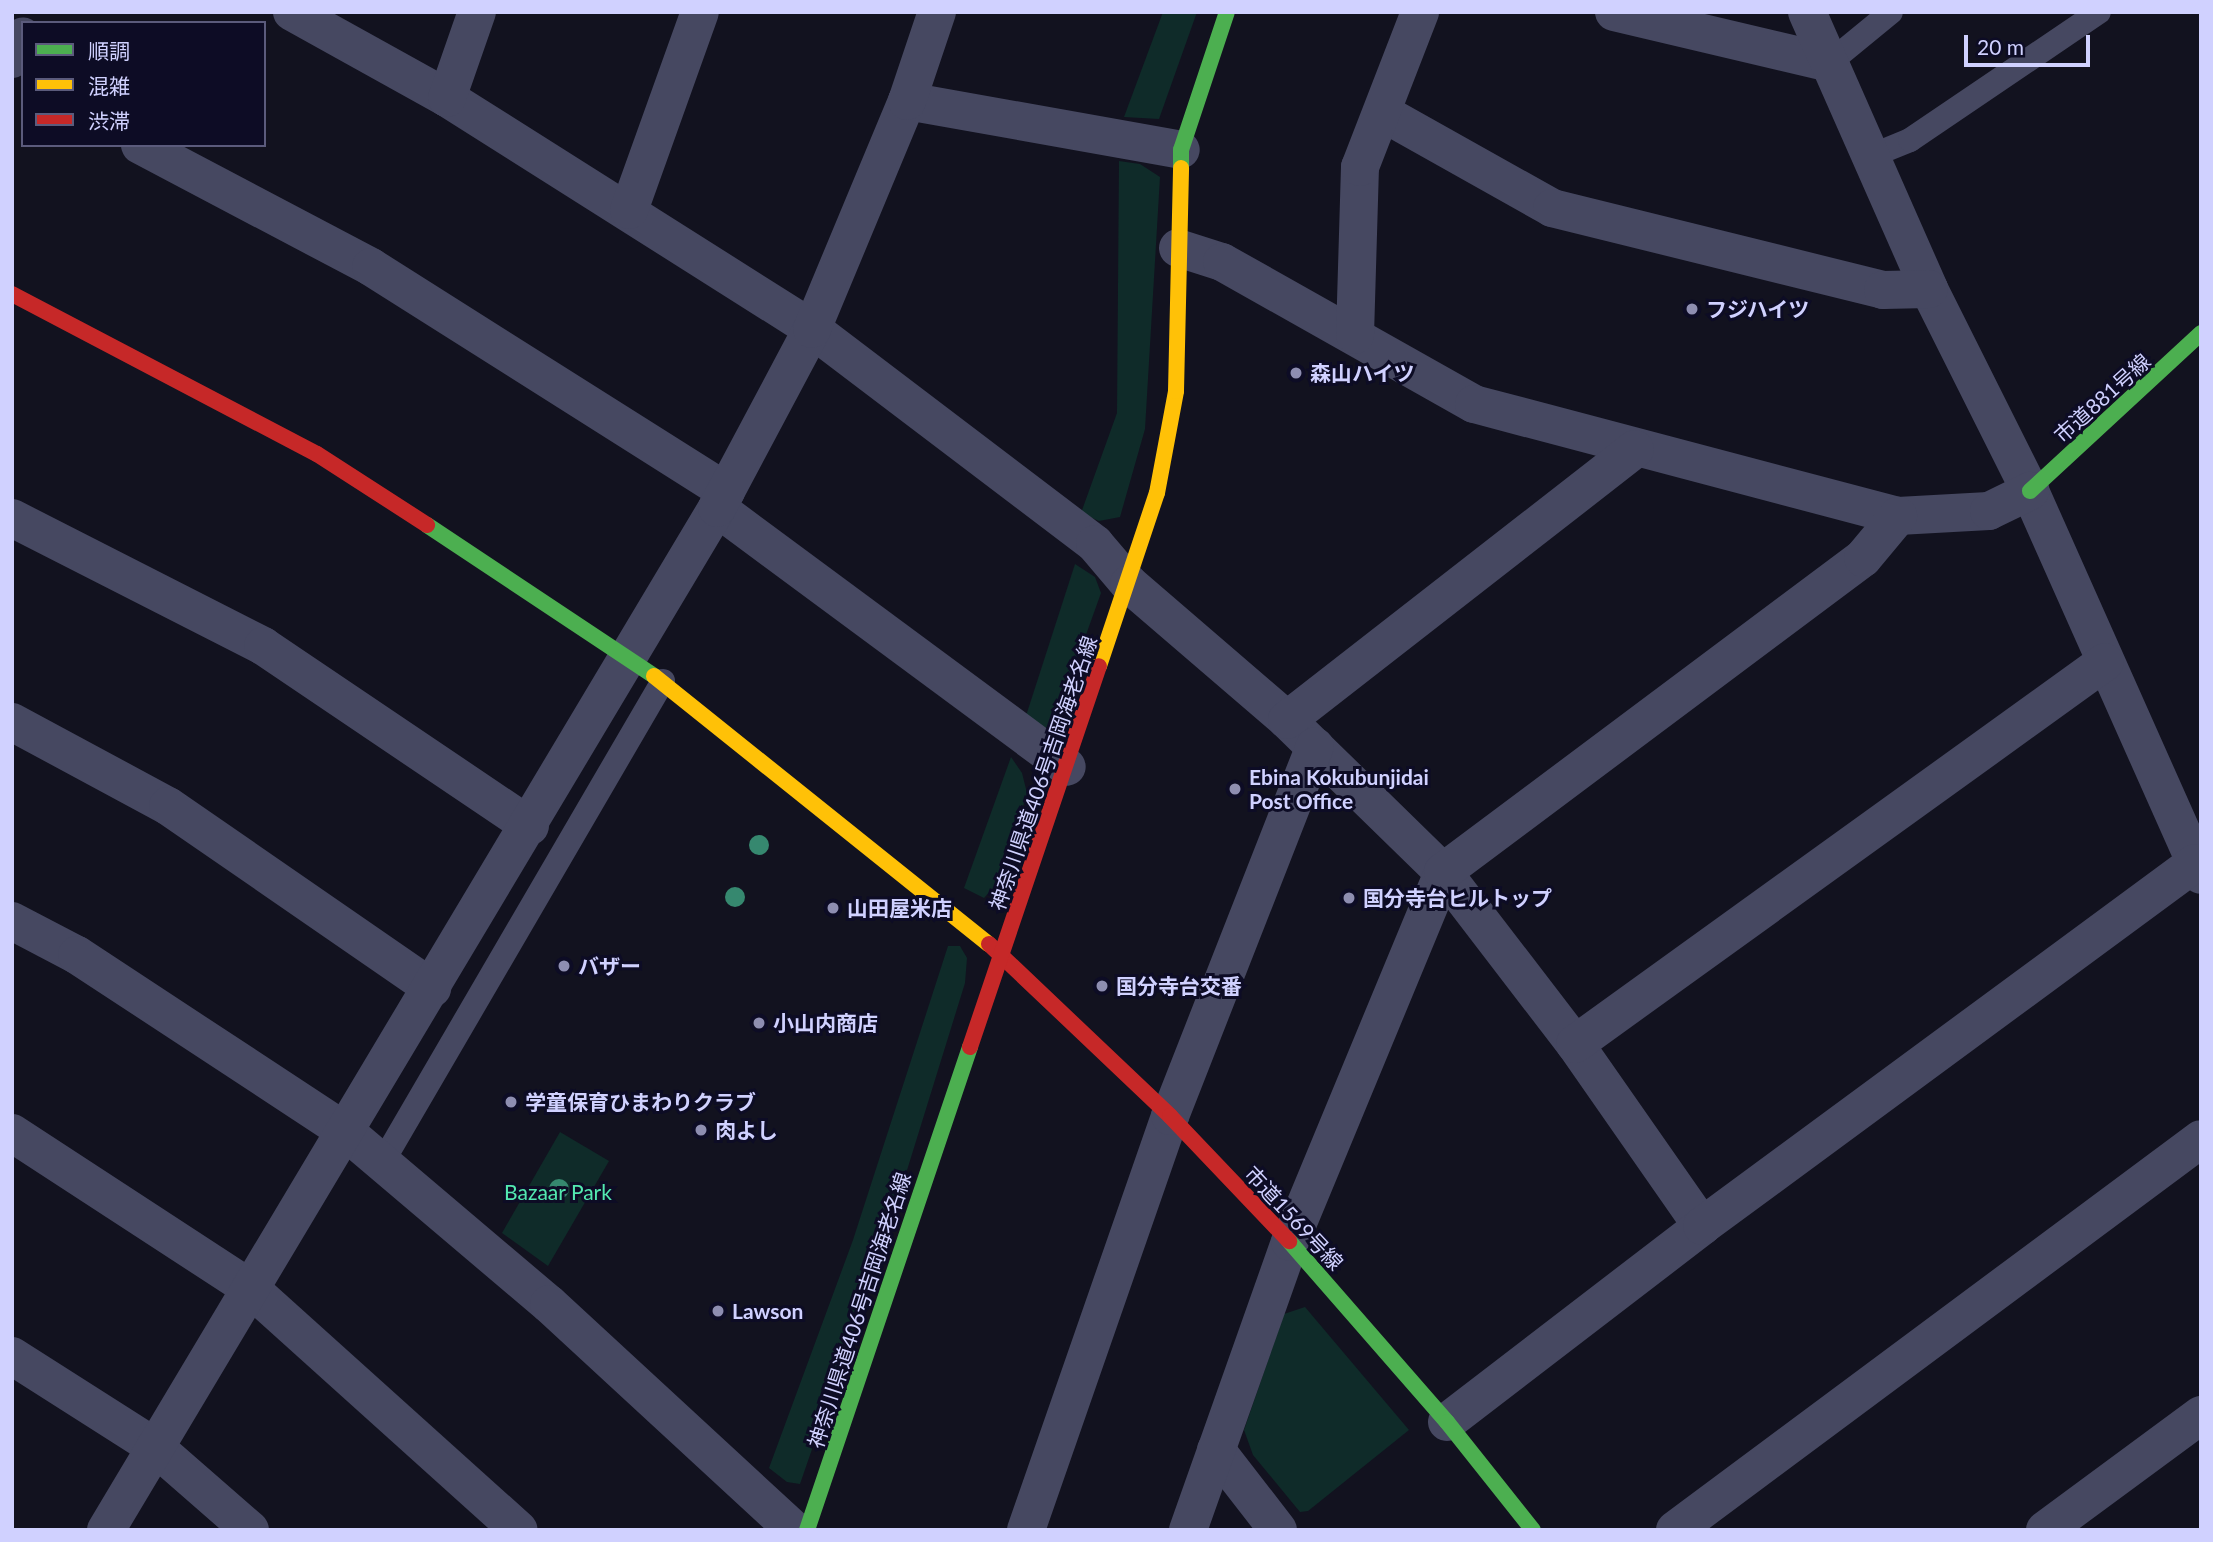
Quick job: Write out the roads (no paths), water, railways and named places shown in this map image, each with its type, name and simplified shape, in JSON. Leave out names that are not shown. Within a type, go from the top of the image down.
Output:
[{"type":"street","points":[[292,12],[447,97],[629,210],[812,329],[1095,544],[1129,584],[1287,720],[1443,872],[1575,1044],[1702,1227]]},
{"type":"street","points":[[447,97],[477,12]]},
{"type":"street","points":[[629,210],[700,12]]},
{"type":"street","points":[[106,1530],[631,658],[650,617],[722,500],[812,329],[907,101],[937,12]]},
{"type":"street","name":"神奈川県道406号吉岡海老名線","points":[[807,1530],[1129,584],[1157,493],[1176,391],[1181,150],[1227,12]]},
{"type":"street","points":[[1355,335],[1360,167],[1420,12]]},
{"type":"street","points":[[1614,12],[1829,63]]},
{"type":"street","points":[[1447,1422],[1702,1227],[2198,869],[2030,491],[1929,289],[1807,12]]},
{"type":"street","points":[[12,60],[21,40]]},
{"type":"street","points":[[907,101],[1181,150]]},
{"type":"street","points":[[1383,113],[1552,208],[1883,290],[1929,289]]},
{"type":"street","points":[[143,147],[371,267],[722,500],[1067,767]]},
{"type":"street","points":[[1178,248],[1222,262],[1474,404],[1635,449],[1898,516],[1989,512],[2030,491]]},
{"type":"street","name":"市道1569号線","points":[[12,294],[317,454],[631,658],[966,922],[1170,1116],[1290,1242],[1447,1422],[1533,1530]]},
{"type":"street","name":"市道881号線","points":[[2030,491],[2201,332]]},
{"type":"street","points":[[1287,720],[1635,449]]},
{"type":"street","points":[[1188,1530],[1290,1242],[1443,872],[1863,558],[1898,516]]},
{"type":"street","points":[[12,518],[263,646],[530,826]]},
{"type":"street","points":[[1575,1044],[2105,662]]},
{"type":"street","points":[[12,722],[168,806],[432,988]]},
{"type":"street","points":[[1026,1530],[1170,1116],[1315,746]]},
{"type":"street","points":[[12,921],[77,955],[346,1132],[549,1304],[794,1530]]},
{"type":"street","points":[[12,1133],[251,1289],[519,1530]]},
{"type":"street","points":[[1675,1530],[2201,1139]]},
{"type":"street","points":[[12,1356],[156,1447],[250,1530]]},
{"type":"street","points":[[2045,1530],[2201,1415]]},
{"type":"street","points":[[1216,1450],[1278,1530]]},
{"type":"lane","points":[[1829,63],[1891,12]]},
{"type":"lane","points":[[1871,156],[1910,140],[2099,12]]},
{"type":"lane","points":[[382,1163],[663,681]]},
{"type":"place","name":"フジハイツ","points":[[1692,309]]},
{"type":"place","name":"森山ハイツ","points":[[1296,373]]},
{"type":"place","name":"Ebina Kokubunjidai Post Office","points":[[1235,789]]},
{"type":"place","name":"国分寺台ヒルトップ","points":[[1349,898]]},
{"type":"place","name":"山田屋米店","points":[[833,908]]},
{"type":"place","name":"バザー","points":[[564,966]]},
{"type":"place","name":"国分寺台交番","points":[[1102,986]]},
{"type":"place","name":"小山内商店","points":[[759,1023]]},
{"type":"place","name":"学童保育ひまわりクラブ","points":[[511,1102]]},
{"type":"place","name":"肉よし","points":[[701,1130]]},
{"type":"place","name":"Lawson","points":[[718,1311]]},
{"type":"park label","name":"Bazaar Park","points":[[558,1192]]}]
